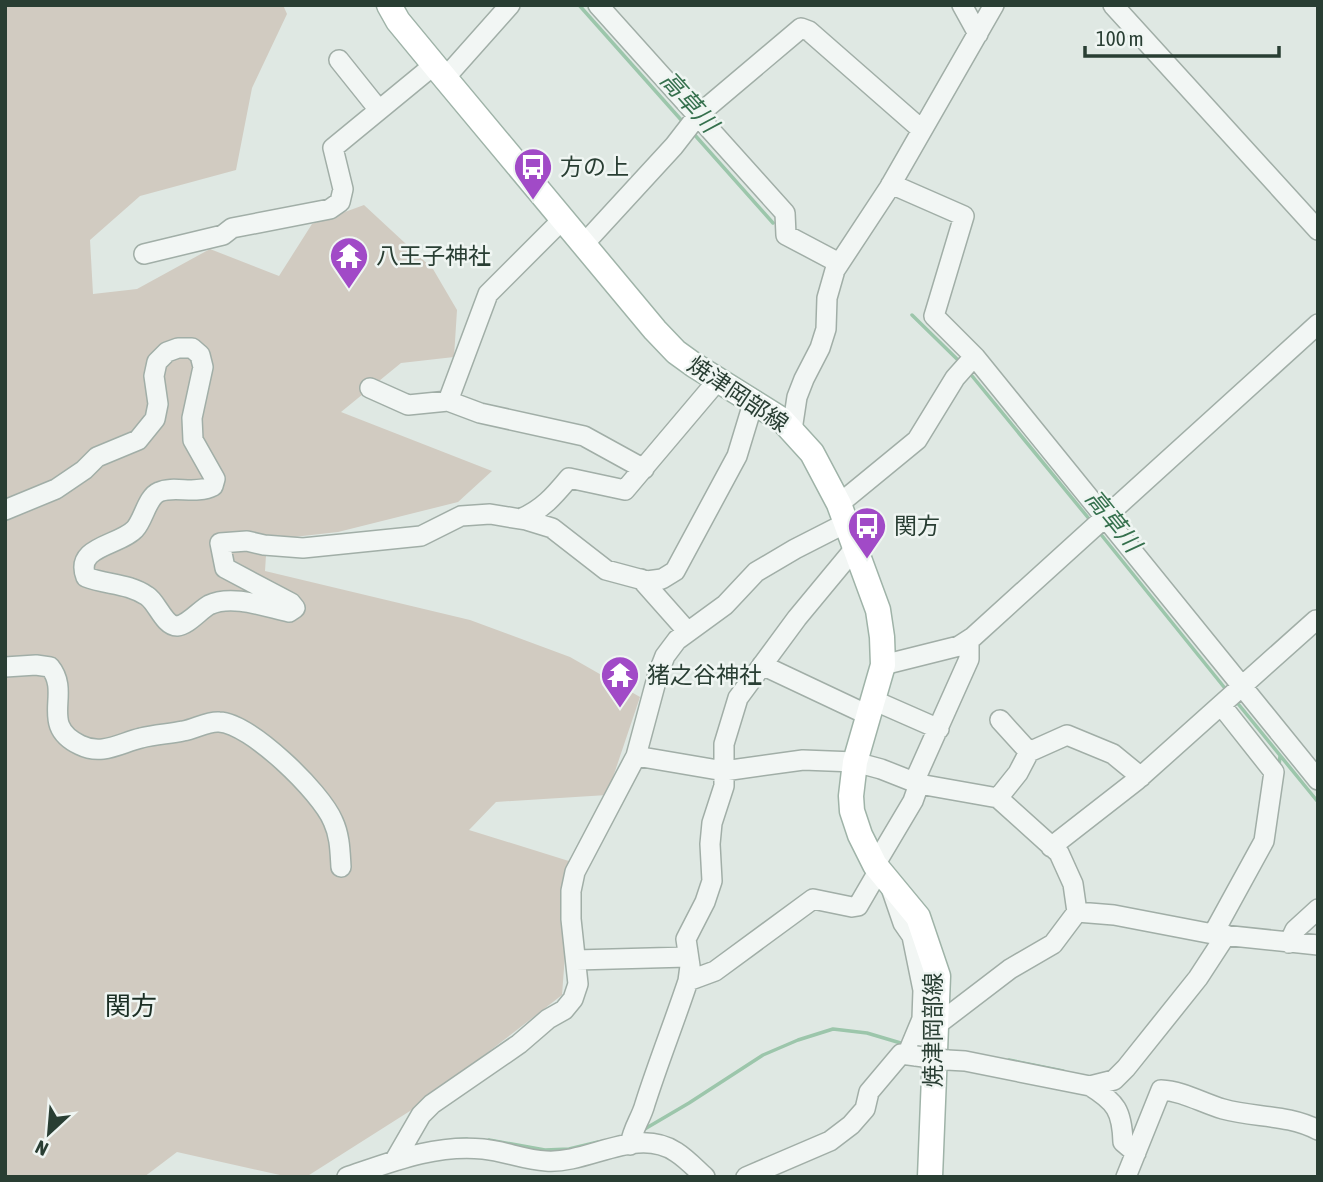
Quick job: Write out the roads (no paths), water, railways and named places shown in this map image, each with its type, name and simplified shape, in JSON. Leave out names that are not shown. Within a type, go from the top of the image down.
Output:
[{"type":"main road","name":"焼津岡部線","points":[[389,5],[398,21],[439,71],[669,345],[694,365],[754,400],[792,429],[812,453],[843,514],[878,610],[883,665],[855,762],[852,811],[860,835],[881,871],[918,916],[938,976],[930,1177]]},
{"type":"street","points":[[144,254],[223,235],[232,228],[330,209],[340,202],[343,189],[333,148],[379,110],[439,71],[510,5]]},
{"type":"street","points":[[598,5],[690,124],[785,213],[786,235],[839,263]]},
{"type":"street","points":[[962,5],[978,34]]},
{"type":"street","points":[[792,429],[797,397],[826,329],[830,283],[839,263],[891,184],[994,5]]},
{"type":"street","points":[[1113,5],[1318,230]]},
{"type":"street","points":[[583,245],[674,146],[690,124],[801,28],[809,31],[922,130]]},
{"type":"street","points":[[339,60],[379,110]]},
{"type":"street","points":[[891,184],[964,216],[934,316],[975,357],[1103,519],[1231,696],[1275,772],[1264,841],[1198,978],[1126,1068],[1114,1080],[1090,1086]]},
{"type":"street","points":[[448,401],[488,294],[562,220]]},
{"type":"street","points":[[883,665],[937,653],[969,640],[1318,324]]},
{"type":"street","points":[[5,510],[56,489],[84,470],[97,457],[138,440],[155,419],[158,404],[153,376],[157,362],[167,352],[178,348],[192,348],[200,355],[203,367],[192,418],[193,440],[215,479],[213,486],[205,490],[160,491],[153,496],[135,529],[93,550],[86,558],[83,569],[86,577],[135,588],[152,598],[171,624],[184,624],[212,604],[255,604],[289,612],[295,608],[291,603],[225,568],[220,543],[247,541],[303,548],[421,536],[461,516],[490,514],[552,528],[606,570],[641,579],[662,579],[675,571],[737,456],[754,400]]},
{"type":"street","points":[[395,1160],[421,1115],[432,1104],[508,1052],[548,1019],[564,1010],[573,999],[578,984],[571,891],[575,872],[636,756],[665,656],[677,640],[725,605],[756,572],[795,549],[843,514],[916,440],[965,367]]},
{"type":"street","points":[[520,519],[533,514],[548,503],[569,478],[625,490],[718,380]]},
{"type":"street","points":[[370,388],[408,405],[448,401],[480,413],[584,436],[644,469]]},
{"type":"street","points":[[630,1144],[633,1128],[644,1108],[654,1071],[688,981],[690,965],[686,939],[705,902],[712,881],[709,844],[712,823],[724,786],[724,744],[732,713],[738,698],[797,618],[855,548]]},
{"type":"street","points":[[641,579],[688,632]]},
{"type":"street","points":[[1051,847],[1140,777],[1316,620]]},
{"type":"street","points":[[688,981],[715,971],[813,899],[858,906],[881,871],[912,801],[916,783],[969,659],[969,640]]},
{"type":"street","points":[[762,665],[871,708],[939,729]]},
{"type":"street","points":[[5,667],[50,667],[57,682],[59,697],[56,719],[65,735],[90,750],[109,749],[138,738],[183,732],[218,721],[239,726],[277,754],[324,805],[340,840],[341,867]]},
{"type":"street","points":[[1231,696],[1318,780]]},
{"type":"street","points":[[1000,720],[1029,752]]},
{"type":"street","points":[[998,798],[1018,773],[1029,752],[1068,734],[1112,754],[1140,777]]},
{"type":"street","points":[[636,756],[724,771],[803,761],[855,762],[916,783],[998,798],[1059,853],[1073,884],[1077,912],[1053,944],[1010,969],[938,1024]]},
{"type":"street","points":[[881,871],[903,923],[912,936],[923,990],[922,1019],[912,1056]]},
{"type":"street","points":[[1289,943],[1295,930],[1318,909]]},
{"type":"street","points":[[1077,912],[1114,915],[1219,934],[1318,945]]},
{"type":"street","points":[[576,960],[687,957]]},
{"type":"street","points":[[746,1177],[830,1141],[851,1125],[865,1109],[869,1092],[901,1054],[1014,1070],[1090,1086],[1105,1095],[1117,1107],[1123,1129],[1123,1142],[1136,1153]]},
{"type":"street","points":[[1126,1177],[1161,1090],[1172,1090],[1224,1110],[1300,1121],[1318,1130]]},
{"type":"street","points":[[347,1177],[395,1160],[434,1151],[462,1148],[494,1150],[547,1161],[646,1143],[660,1144],[677,1152],[705,1177]]},
{"type":"waterway","name":"高草川","points":[[579,5],[683,122]]},
{"type":"waterway","name":"高草川","points":[[693,133],[773,223]]},
{"type":"waterway","name":"高草川","points":[[912,315],[961,363]]},
{"type":"waterway","name":"高草川","points":[[968,371],[1090,520]]},
{"type":"waterway","name":"高草川","points":[[1099,532],[1228,692]]},
{"type":"waterway","name":"高草川","points":[[1235,700],[1318,802]]},
{"type":"waterway","points":[[1279,766],[1280,756]]},
{"type":"waterway","points":[[643,1130],[763,1055],[798,1040],[833,1029],[867,1033],[904,1044]]},
{"type":"waterway","points":[[1009,1060],[1063,1071]]},
{"type":"waterway","points":[[451,1140],[467,1139]]},
{"type":"waterway","points":[[489,1140],[545,1150],[569,1149],[598,1142]]},
{"type":"place","name":"方の上","points":[[533,201]]},
{"type":"place","name":"八王子神社","points":[[349,290]]},
{"type":"place","name":"関方","points":[[867,560]]},
{"type":"place","name":"猪之谷神社","points":[[620,709]]},
{"type":"district","name":"関方","points":[[131,1006]]}]
